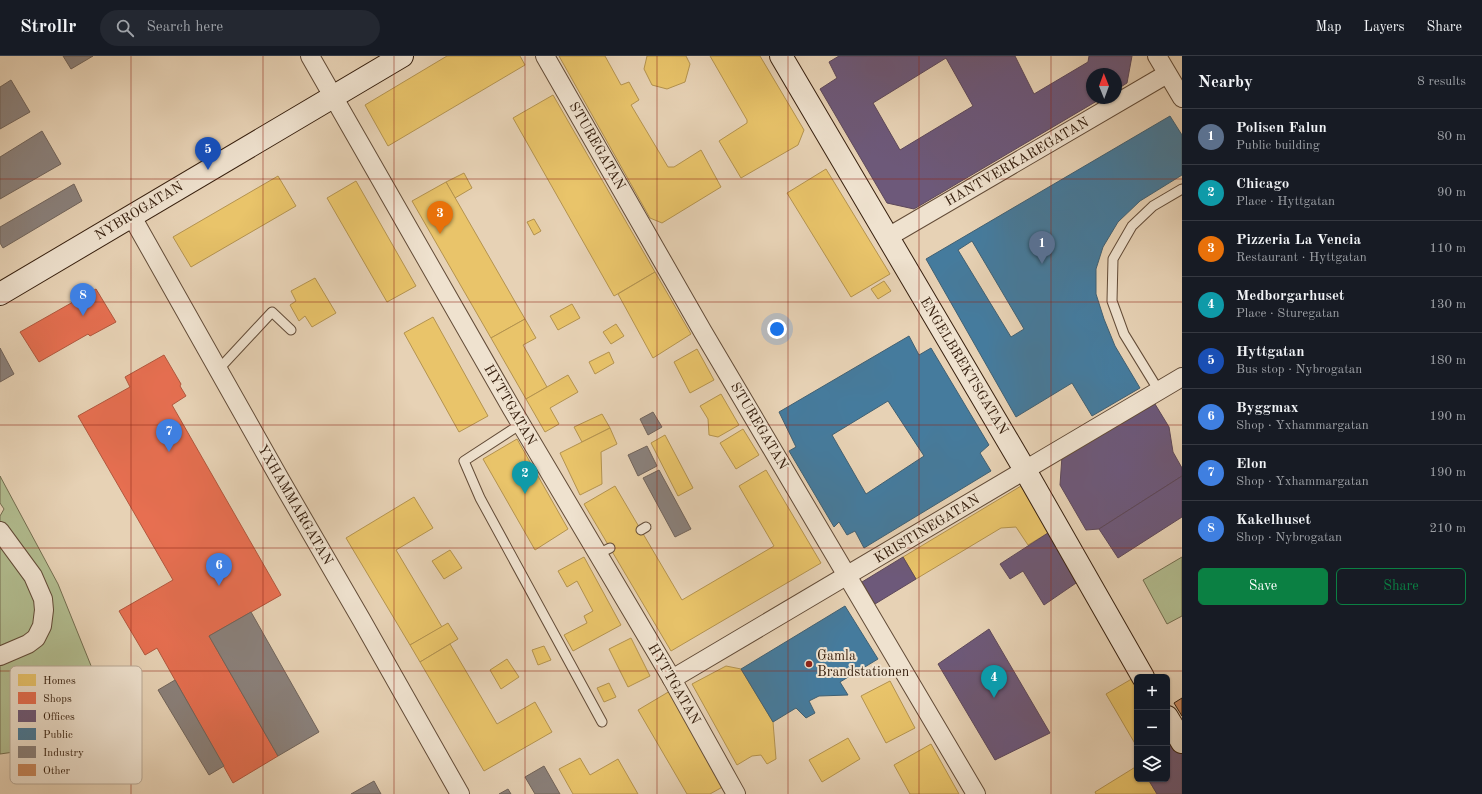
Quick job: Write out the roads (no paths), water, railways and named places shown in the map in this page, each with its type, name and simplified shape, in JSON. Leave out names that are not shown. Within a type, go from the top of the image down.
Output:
[{"type":"street","name":"HYTTGATAN","points":[[310,56],[521,424],[604,551],[672,679],[736,794]]},
{"type":"street","name":"NYBROGATAN","points":[[0,294],[131,215],[402,56]]},
{"type":"street","name":"STUREGATAN","points":[[545,56],[703,332],[976,794]]},
{"type":"street","points":[[1157,56],[1182,98]]},
{"type":"street","name":"ENGELBREKTSGATAN","points":[[783,57],[1025,470],[1141,674]]},
{"type":"street","name":"HANTVERKAREGATAN","points":[[888,237],[1168,74]]},
{"type":"street","name":"YXHAMMARGATAN","points":[[131,215],[460,794]]},
{"type":"street","name":"KRISTINEGATAN","points":[[672,679],[1182,377]]},
{"type":"street","points":[[0,530],[33,576],[43,599],[44,610],[42,626],[36,638],[28,644],[0,656]]},
{"type":"street","points":[[1170,722],[1182,742]]},
{"type":"lane","points":[[1159,391],[1124,334],[1112,301],[1113,259],[1132,226],[1153,206],[1182,189]]},
{"type":"lane","points":[[218,370],[272,312],[291,330]]},
{"type":"lane","points":[[521,424],[464,461],[480,498],[602,722]]},
{"type":"place","name":"Hyttgatan","points":[[208,170]]},
{"type":"place","name":"Pizzeria La Vencia","points":[[440,234]]},
{"type":"place","name":"Polisen Falun","points":[[1042,264]]},
{"type":"place","name":"Kakelhuset","points":[[83,316]]},
{"type":"place","name":"Elon","points":[[169,452]]},
{"type":"place","name":"Chicago","points":[[525,494]]},
{"type":"place","name":"Byggmax","points":[[219,586]]},
{"type":"place","name":"Gamla Brandstationen","points":[[809,664]]},
{"type":"place","name":"Medborgarhuset","points":[[994,698]]}]
